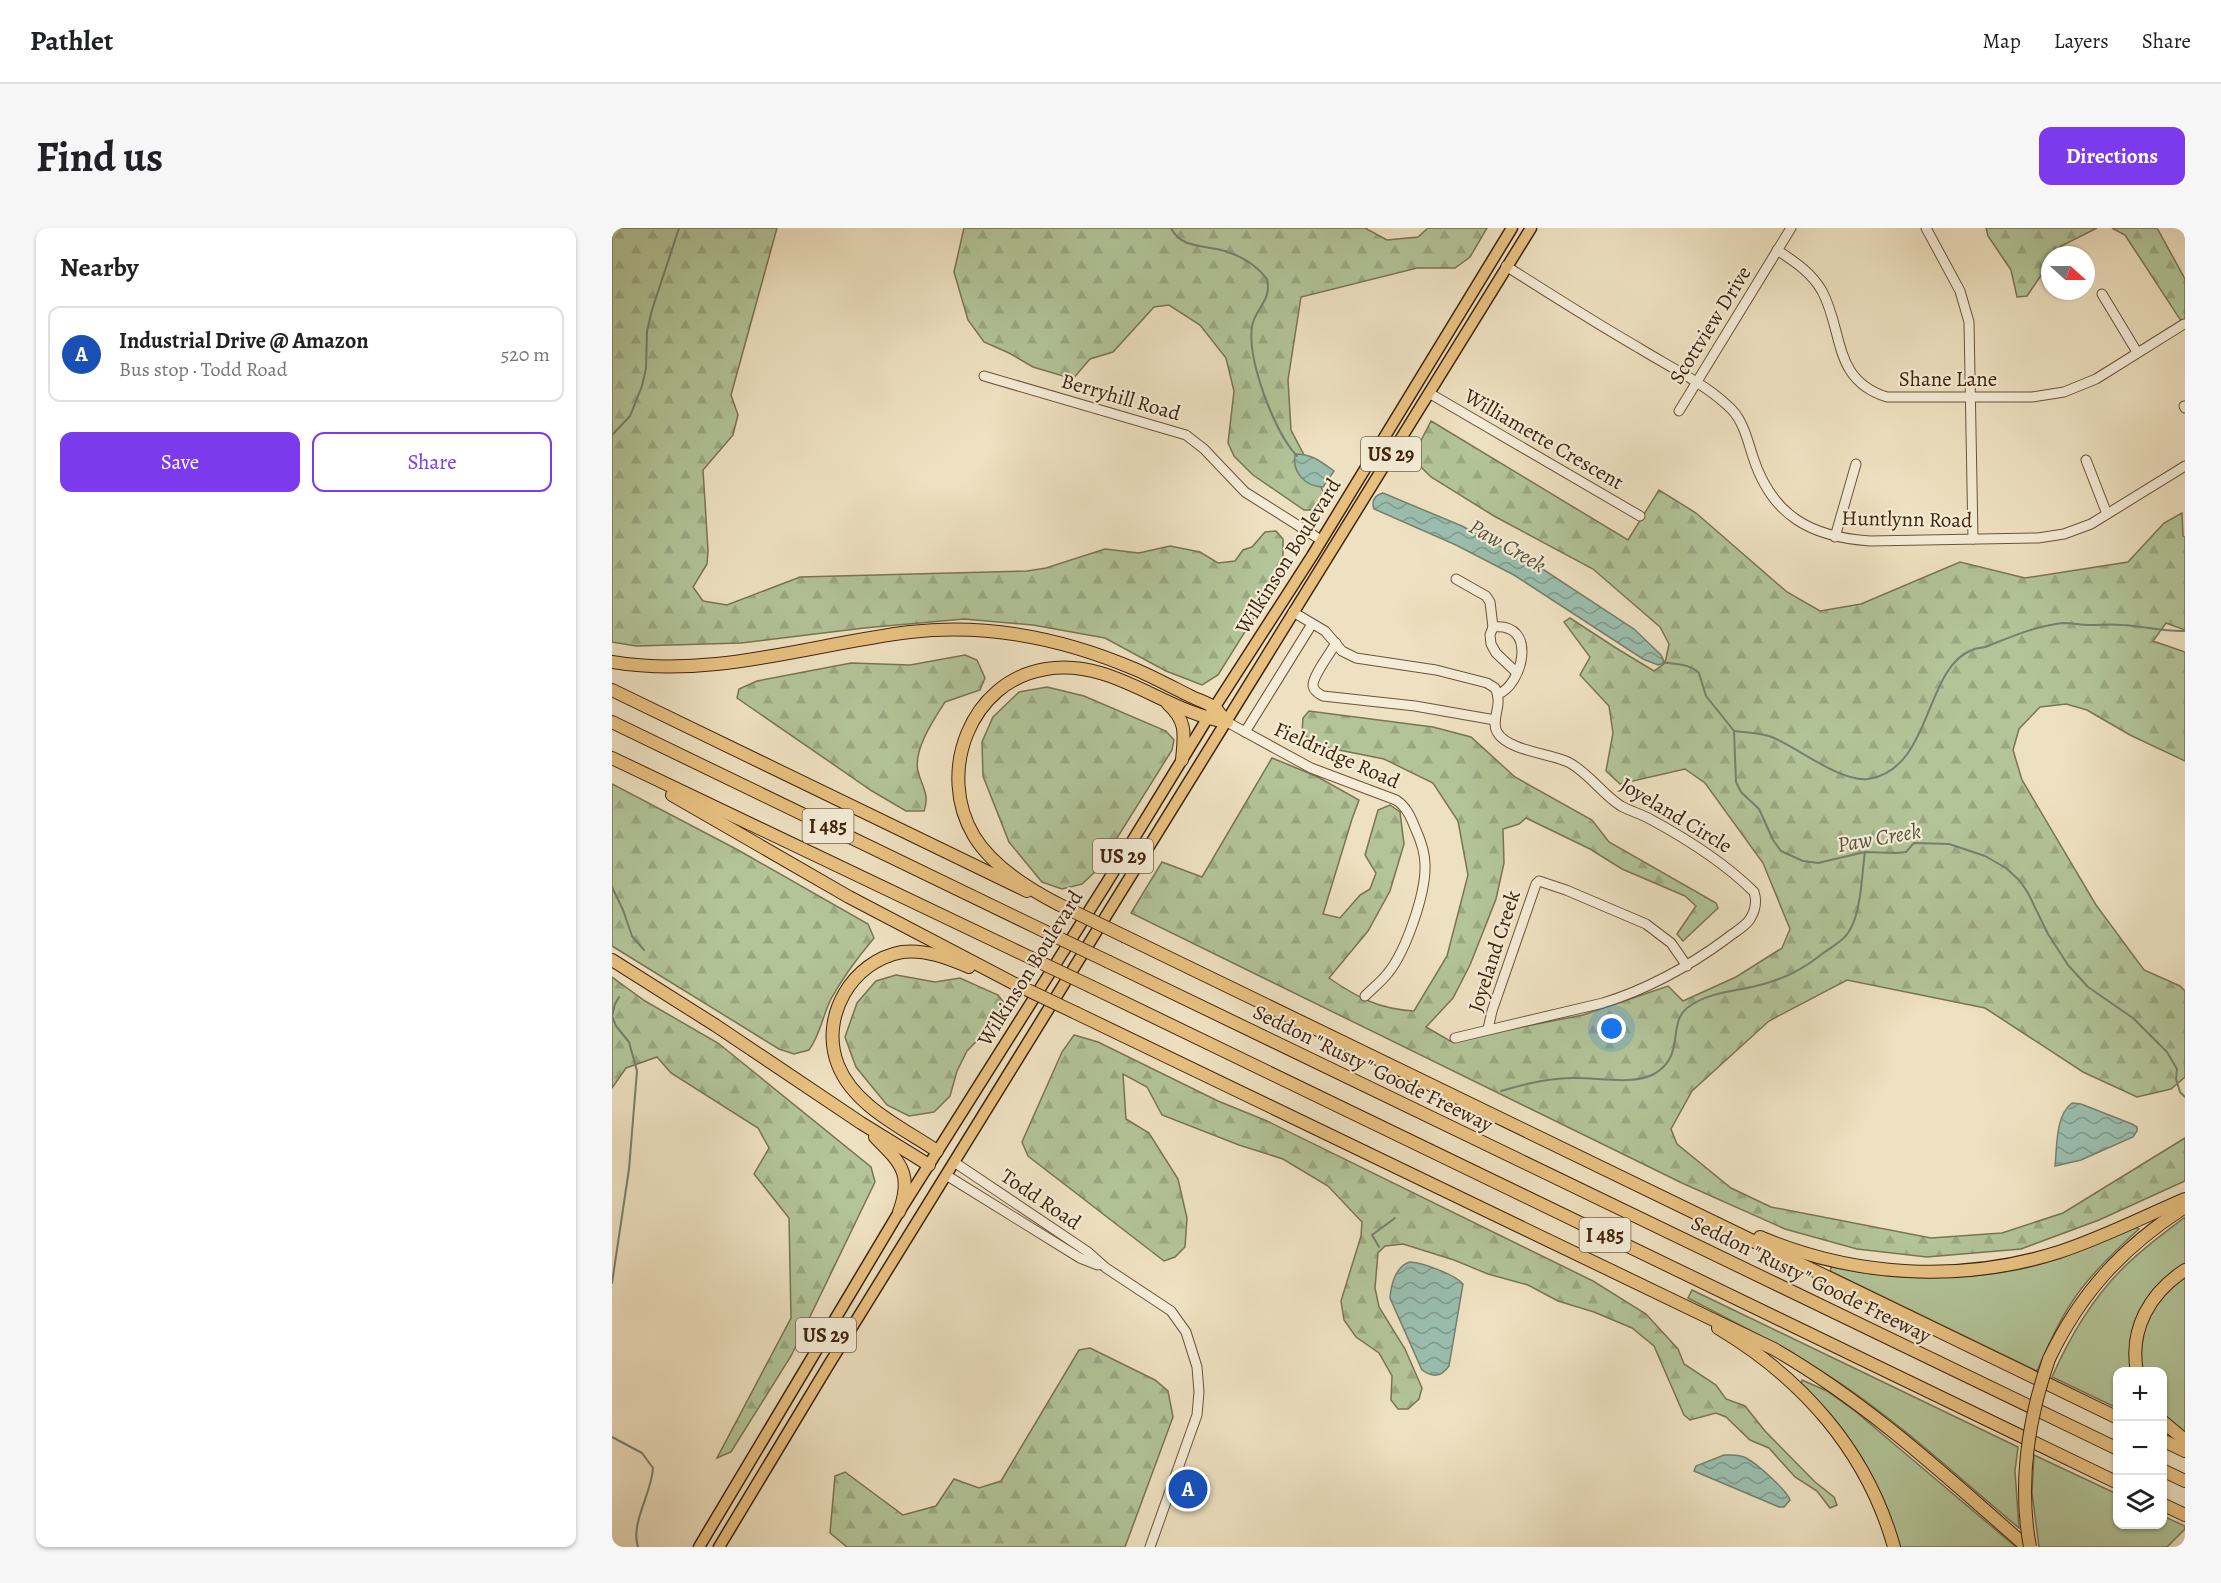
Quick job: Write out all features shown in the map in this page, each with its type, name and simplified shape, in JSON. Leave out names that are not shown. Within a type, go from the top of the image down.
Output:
[{"type":"highway","points":[[612,662],[673,667],[710,665],[912,632],[984,631],[1042,638],[1096,654],[1142,673],[1214,708],[1227,722]]},
{"type":"highway","points":[[1227,722],[1207,719],[1135,685],[1095,672],[1069,668],[1045,669],[1029,673],[1005,686],[988,700],[975,717],[965,737],[958,761],[958,792],[966,822],[984,852],[996,863],[1058,904],[2113,1416]]},
{"type":"highway","points":[[612,690],[1020,889],[1045,897]]},
{"type":"highway","points":[[1160,698],[1180,717],[1184,728],[1182,760]]},
{"type":"highway","name":"Seddon \"Rusty\" Goode Freeway","points":[[612,722],[2113,1447]]},
{"type":"highway","points":[[612,759],[849,897],[1015,984],[1692,1308],[1781,1353],[1852,1398],[1904,1439],[2029,1547]]},
{"type":"highway","name":"I 485","points":[[612,759],[1092,987],[2113,1480]]},
{"type":"highway","points":[[938,1151],[869,1105],[846,1080],[838,1065],[834,1048],[834,1021],[840,1000],[852,981],[861,972],[874,963],[901,952],[919,952],[938,956],[1015,984]]},
{"type":"highway","points":[[612,960],[929,1165]]},
{"type":"highway","points":[[861,1123],[890,1153],[905,1175],[905,1197],[899,1212]]},
{"type":"highway","points":[[1708,1218],[1819,1257],[1868,1267],[1928,1272],[1983,1269],[2058,1252],[2185,1199]]},
{"type":"highway","points":[[2029,1547],[2024,1498],[2026,1449],[2036,1398],[2049,1359],[2073,1314],[2108,1269],[2148,1232],[2185,1207]]},
{"type":"highway","points":[[2137,1367],[2136,1338],[2146,1309],[2162,1287],[2185,1270]]},
{"type":"highway","points":[[1692,1308],[1696,1314],[1772,1364],[1814,1402],[1861,1466],[1883,1511],[1894,1547]]},
{"type":"highway","points":[[2167,1424],[2185,1440]]},
{"type":"highway","points":[[2167,1442],[2185,1451]]},
{"type":"highway","points":[[2167,1472],[2185,1481]]},
{"type":"highway","points":[[2167,1506],[2185,1515]]},
{"type":"main road","name":"Wilkinson Boulevard","points":[[699,1547],[899,1212],[1321,540],[1512,228]]},
{"type":"main road","name":"Wilkinson Boulevard","points":[[719,1547],[1531,228]]},
{"type":"main road","points":[[1443,342],[1455,349]]},
{"type":"main road","points":[[1252,680],[1274,633],[1323,550],[1324,545],[1321,540]]},
{"type":"main road","points":[[938,1151],[954,1162]]},
{"type":"main road","points":[[929,1165],[946,1175]]},
{"type":"street","name":"Scottview Drive","points":[[1678,411],[1791,228]]},
{"type":"street","points":[[1926,228],[1960,291],[1971,339],[1973,539]]},
{"type":"street","name":"Shane Lane","points":[[1777,250],[1803,267],[1821,289],[1827,301],[1846,364],[1863,386],[1876,394],[1887,397],[2032,397],[2064,392],[2096,379],[2184,324]]},
{"type":"street","name":"Huntlynn Road","points":[[1506,266],[1695,382],[1728,405],[1736,414],[1744,431],[1762,480],[1778,503],[1808,528],[1835,537],[1870,540],[2052,537],[2078,529],[2107,514],[2185,466]]},
{"type":"street","points":[[2102,294],[2137,352]]},
{"type":"street","name":"Berryhill Road","points":[[984,376],[1186,435],[1204,449],[1245,492],[1321,540]]},
{"type":"street","name":"Williamette Crescent","points":[[1429,393],[1640,516]]},
{"type":"street","points":[[2086,460],[2107,514]]},
{"type":"street","points":[[1835,537],[1856,464]]},
{"type":"street","points":[[1456,579],[1486,596],[1490,602],[1493,627],[1490,635],[1491,644],[1496,653],[1516,672]]},
{"type":"street","points":[[1293,612],[1325,631],[1342,651],[1356,658],[1436,670],[1487,683],[1496,688],[1498,694],[1499,705],[1495,720],[1415,706],[1323,696],[1313,686],[1314,679],[1336,644]]},
{"type":"street","points":[[1245,732],[1312,624]]},
{"type":"street","points":[[1493,627],[1503,626],[1511,629],[1518,635],[1522,645],[1522,658],[1511,685],[1505,692],[1498,694]]},
{"type":"street","name":"Joyeland Circle","points":[[1495,720],[1497,731],[1504,740],[1513,745],[1568,762],[1620,805],[1648,818],[1724,864],[1754,892],[1755,904],[1749,920],[1713,949],[1687,966]]},
{"type":"street","name":"Fieldridge Road","points":[[1227,722],[1311,768],[1396,800],[1410,814],[1420,841],[1425,866],[1416,912],[1397,960],[1383,979],[1365,996]]},
{"type":"street","name":"Joyeland Creek","points":[[1488,1029],[1492,1011],[1539,881],[1646,924],[1671,943],[1687,966]]},
{"type":"street","points":[[1455,1038],[1603,1003],[1647,987],[1687,966]]},
{"type":"street","name":"Todd Road","points":[[954,1162],[1171,1311],[1186,1332],[1197,1367],[1199,1392],[1197,1415],[1150,1547]]},
{"type":"street","name":"Todd Road","points":[[946,1175],[1080,1258],[1106,1268]]},
{"type":"green space","points":[[612,228],[777,228],[731,395],[738,415],[733,435],[703,470],[707,564],[693,587],[703,601],[727,605],[800,577],[1027,571],[1046,568],[1105,549],[1139,553],[1170,546],[1200,552],[1218,563],[1235,561],[1243,550],[1252,547],[1265,532],[1276,531],[1283,539],[1283,566],[1273,587],[1218,675],[1202,685],[1166,671],[1105,638],[1033,625],[964,619],[741,643],[636,646],[612,642]]},
{"type":"green space","points":[[964,228],[1365,228],[1387,240],[1418,237],[1428,228],[1487,228],[1470,257],[1455,268],[1417,268],[1301,297],[1288,380],[1291,430],[1325,495],[1312,510],[1304,510],[1253,475],[1234,456],[1228,443],[1234,391],[1226,358],[1200,325],[1169,305],[1154,307],[1113,352],[1090,359],[1073,379],[1033,367],[984,342],[968,320],[954,272]]},
{"type":"green space","points":[[1986,228],[2097,228],[2061,246],[2041,246],[2041,275],[2027,296],[2017,297],[2011,270],[1988,236]]},
{"type":"green space","points":[[2112,228],[2157,228],[2185,279],[2185,327],[2125,235]]},
{"type":"green space","points":[[1431,421],[1628,540],[1659,490],[1696,513],[1787,592],[1820,611],[1861,604],[1960,562],[2025,578],[2128,562],[2164,523],[2182,513],[2183,536],[2185,537],[2185,630],[2166,623],[2153,641],[2185,652],[2185,761],[2130,735],[2087,710],[2066,704],[2040,707],[2019,729],[2013,750],[2022,780],[2096,905],[2144,970],[2180,986],[2185,991],[2185,1077],[2171,1089],[2137,1097],[2083,1072],[1985,1008],[1847,980],[1769,1021],[1692,1091],[1671,1129],[1677,1144],[1731,1188],[1771,1207],[1931,1238],[2002,1233],[2063,1213],[2185,1138],[2185,1181],[2099,1220],[2021,1249],[1927,1257],[1857,1249],[1785,1229],[1682,1183],[1131,913],[1162,862],[1202,877],[1272,758],[1316,776],[1359,800],[1323,914],[1340,918],[1360,895],[1370,889],[1376,873],[1365,855],[1378,810],[1390,805],[1400,812],[1404,844],[1390,891],[1368,931],[1329,978],[1379,1005],[1414,1011],[1447,956],[1468,875],[1458,821],[1433,783],[1384,759],[1319,746],[1302,733],[1303,718],[1309,711],[1433,727],[1471,737],[1515,777],[1592,820],[1609,842],[1716,903],[1718,908],[1683,941],[1677,934],[1696,906],[1685,896],[1622,869],[1590,849],[1526,818],[1519,824],[1503,829],[1504,863],[1496,899],[1470,965],[1453,998],[1426,1027],[1450,1041],[1583,1015],[1668,986],[1683,1001],[1736,977],[1782,948],[1790,929],[1763,863],[1705,783],[1685,769],[1620,784],[1606,771],[1613,733],[1609,706],[1580,675],[1590,657],[1564,622],[1570,618],[1654,671],[1665,663],[1669,644],[1660,627],[1593,569],[1494,516],[1431,477],[1412,458]]},
{"type":"green space","points":[[965,655],[977,660],[985,678],[980,690],[945,702],[921,744],[917,763],[926,795],[924,811],[906,811],[872,791],[737,698],[739,689],[757,681],[851,663],[910,665]]},
{"type":"green space","points":[[1047,687],[1084,696],[1166,731],[1174,740],[1172,750],[1097,870],[1082,884],[1062,889],[1042,882],[1009,842],[983,776],[982,742],[993,717],[1019,692]]},
{"type":"green space","points":[[612,784],[738,850],[868,924],[874,938],[836,991],[809,1050],[794,1054],[779,1049],[612,946]]},
{"type":"green space","points":[[896,975],[935,982],[960,978],[998,995],[1005,1004],[1001,1016],[967,1051],[957,1071],[950,1096],[934,1112],[909,1116],[887,1105],[856,1067],[845,1037],[857,1003],[876,981]]},
{"type":"green space","points":[[612,977],[645,1001],[718,1043],[871,1167],[875,1182],[791,1356],[731,1452],[717,1458],[791,1318],[789,1218],[754,1174],[769,1148],[758,1128],[671,1073],[657,1057],[626,1068],[612,1088]]},
{"type":"green space","points":[[1074,1035],[1098,1042],[1218,1101],[1267,1121],[1593,1281],[1646,1314],[1678,1349],[1684,1364],[1716,1385],[1726,1399],[1745,1406],[1765,1431],[1815,1482],[1834,1497],[1837,1505],[1830,1508],[1817,1491],[1795,1477],[1769,1448],[1750,1440],[1726,1417],[1716,1413],[1690,1420],[1684,1415],[1654,1346],[1632,1328],[1594,1312],[1558,1301],[1528,1285],[1488,1274],[1454,1260],[1403,1244],[1385,1246],[1378,1253],[1375,1288],[1379,1307],[1405,1349],[1422,1388],[1419,1399],[1408,1409],[1398,1409],[1391,1400],[1392,1376],[1379,1353],[1356,1337],[1344,1320],[1341,1301],[1361,1236],[1362,1222],[1328,1186],[1283,1159],[1239,1145],[1162,1115],[1147,1087],[1123,1074],[1126,1119],[1149,1133],[1178,1179],[1187,1218],[1185,1247],[1175,1257],[1164,1261],[1028,1156],[1022,1142],[1062,1052]]},
{"type":"green space","points":[[2185,1217],[2185,1266],[2155,1290],[2134,1367],[2113,1367],[2113,1406],[2052,1377],[2066,1348],[2100,1295],[2120,1271],[2152,1242]]},
{"type":"green space","points":[[2135,1227],[2139,1229],[2101,1265],[2074,1299],[2056,1329],[2037,1371],[1830,1271],[1832,1265],[1872,1274],[1935,1278],[2022,1269],[2089,1247]]},
{"type":"green space","points":[[2185,1276],[2185,1435],[2167,1418],[2167,1367],[2142,1367],[2143,1333],[2149,1314],[2162,1295]]},
{"type":"green space","points":[[1692,1290],[2018,1447],[2015,1471],[2019,1528],[1864,1400],[1803,1360],[1688,1298]]},
{"type":"green space","points":[[1090,1348],[1155,1380],[1168,1391],[1173,1417],[1125,1547],[847,1547],[830,1533],[835,1476],[845,1472],[903,1515],[936,1506],[954,1479],[979,1488],[1001,1481],[1079,1350]]},
{"type":"green space","points":[[1802,1380],[1827,1391],[1855,1411],[2016,1547],[1899,1547],[1884,1502],[1862,1458],[1834,1419],[1801,1385]]},
{"type":"green space","points":[[2034,1455],[2113,1492],[2113,1529],[2167,1529],[2167,1518],[2185,1526],[2185,1529],[2167,1547],[2039,1547],[2032,1493]]},
{"type":"water","points":[[1295,454],[1311,457],[1334,471],[1323,487],[1310,484],[1301,477],[1295,467]]},
{"type":"water","points":[[1383,493],[1462,526],[1541,568],[1634,629],[1661,655],[1665,663],[1658,665],[1643,659],[1514,575],[1456,545],[1374,509],[1374,499]]},
{"type":"water","points":[[2072,1103],[2081,1104],[2132,1124],[2137,1127],[2137,1131],[2133,1137],[2081,1160],[2055,1166],[2062,1116]]},
{"type":"water","points":[[1410,1262],[1422,1264],[1453,1276],[1463,1284],[1449,1366],[1437,1375],[1422,1370],[1390,1298],[1398,1271]]},
{"type":"water","points":[[1724,1455],[1739,1455],[1749,1460],[1777,1483],[1790,1500],[1784,1507],[1779,1507],[1694,1471],[1696,1466]]},
{"type":"waterway","points":[[612,435],[630,416],[642,386],[646,368],[647,331],[679,228]]},
{"type":"waterway","name":"Paw Creek","points":[[1171,228],[1175,235],[1187,243],[1225,251],[1243,259],[1267,279],[1266,299],[1252,326],[1254,357],[1271,413],[1288,445],[1297,456]]},
{"type":"waterway","name":"Paw Creek","points":[[1328,479],[1341,486]]},
{"type":"waterway","points":[[1734,731],[1769,736],[1833,770],[1857,779],[1868,779],[1889,772],[1904,758],[1916,739],[1944,676],[1956,660],[1972,650],[2033,629],[2063,623],[2138,626],[2185,631]]},
{"type":"waterway","name":"Paw Creek","points":[[1663,662],[1687,666],[1699,673],[1706,696],[1734,731],[1736,782],[1741,792],[1759,809],[1773,840],[1781,851],[1803,861],[1818,863],[1865,852],[1906,852],[1914,843],[1949,844],[1985,856],[2006,868],[2020,881],[2028,893],[2048,934],[2068,965],[2088,987],[2133,1018],[2167,1052],[2177,1069],[2176,1079],[2180,1092],[2185,1097]]},
{"type":"waterway","points":[[1501,1091],[1558,1079],[1627,1080],[1654,1074],[1664,1067],[1670,1058],[1678,1023],[1687,1008],[1710,996],[1761,985],[1786,976],[1811,962],[1845,936],[1853,924],[1858,907],[1865,852]]},
{"type":"waterway","points":[[612,887],[632,936],[644,950]]},
{"type":"waterway","points":[[612,1016],[619,997]]},
{"type":"waterway","points":[[612,1016],[616,1026],[629,1042],[637,1071],[629,1169],[612,1283]]},
{"type":"waterway","points":[[1379,1247],[1372,1235],[1395,1218]]},
{"type":"waterway","points":[[612,1437],[642,1453],[653,1468],[637,1528],[638,1547]]},
{"type":"place","name":"Industrial Drive @ Amazon","points":[[1188,1489]]}]
